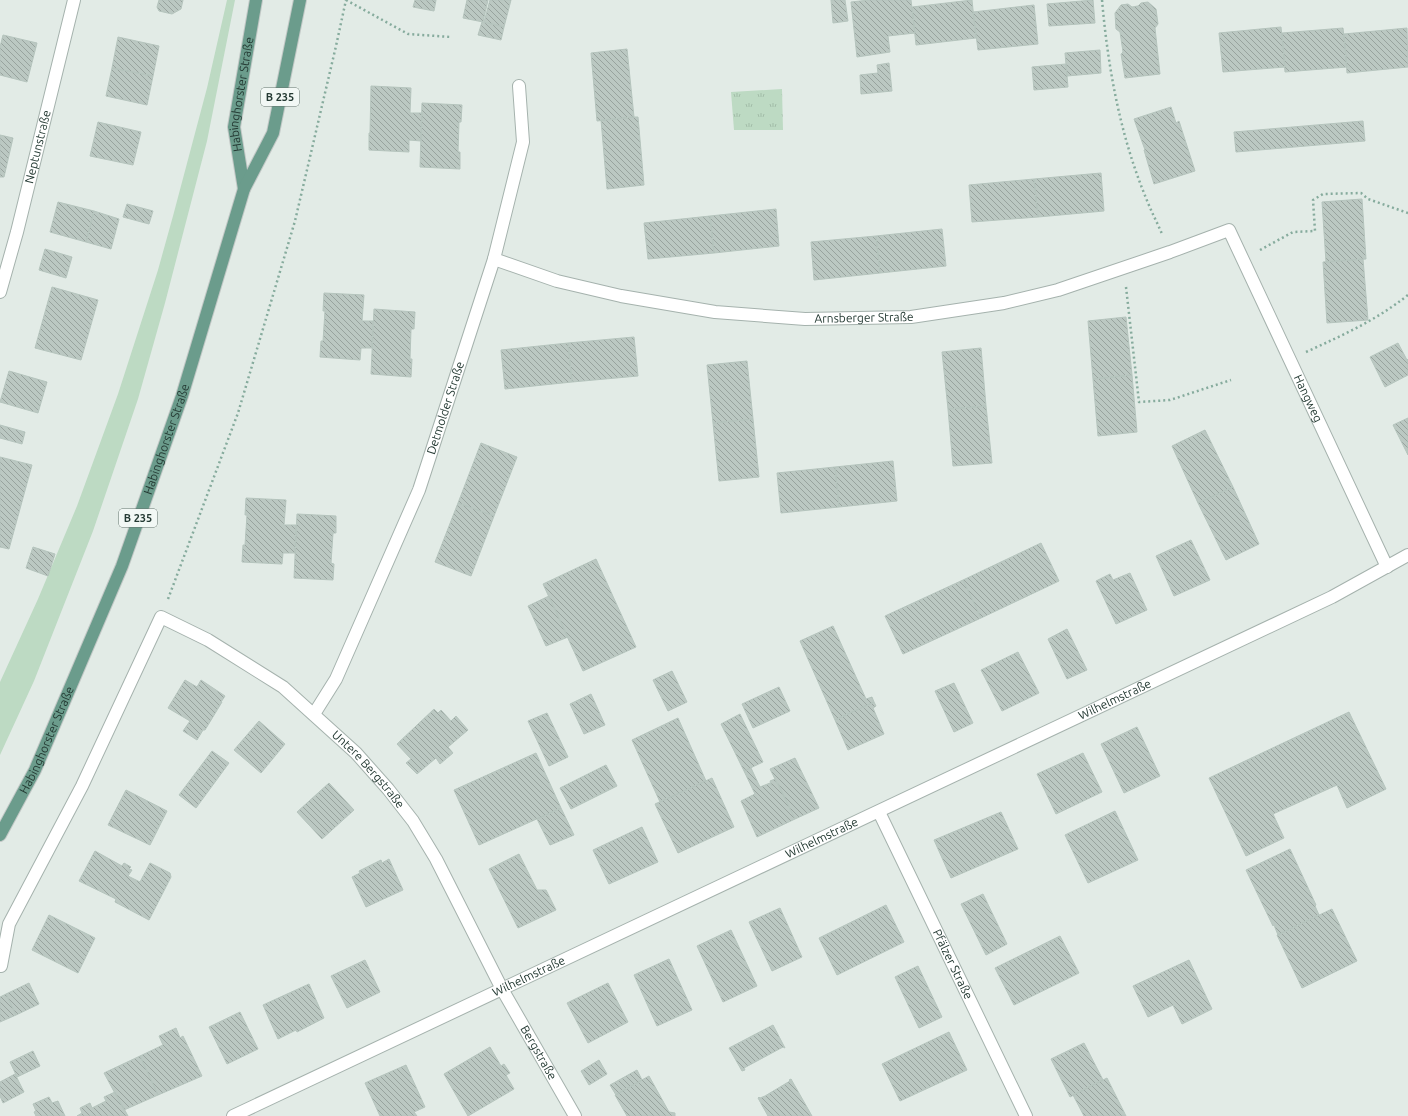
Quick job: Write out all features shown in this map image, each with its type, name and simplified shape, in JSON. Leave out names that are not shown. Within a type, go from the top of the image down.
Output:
[{"type":"main road","name":"Habinghorster Straße","points":[[244,189],[234,127],[256,0]]},
{"type":"main road","name":"Habinghorster Straße","points":[[0,835],[34,770],[122,566],[182,396],[244,189],[273,133],[300,0]]},
{"type":"street","name":"Neptunstraße","points":[[0,292],[17,232],[74,0]]},
{"type":"street","name":"Detmolder Straße","points":[[314,714],[336,679],[419,490],[494,259],[523,142],[519,86]]},
{"type":"street","name":"Arnsberger Straße","points":[[494,259],[558,282],[621,296],[715,312],[805,319],[912,317],[1004,303],[1058,290],[1170,252],[1229,230]]},
{"type":"street","name":"Hangweg","points":[[1229,230],[1387,567]]},
{"type":"street","name":"Wilhelmstraße","points":[[232,1116],[1332,597],[1408,556]]},
{"type":"street","name":"Untere Bergstraße","points":[[161,617],[208,640],[283,687],[356,752],[413,821],[436,859],[502,989]]},
{"type":"street","points":[[1,966],[9,924],[82,786],[161,617]]},
{"type":"street","name":"Pfälzer Straße","points":[[879,812],[1026,1116]]},
{"type":"street","name":"Bergstraße","points":[[502,989],[575,1116]]},
{"type":"path","points":[[161,617],[238,413],[294,221],[346,0],[408,34],[451,37]]},
{"type":"path","points":[[1102,0],[1108,60],[1120,121],[1146,198],[1170,252]]},
{"type":"path","points":[[1243,259],[1293,232],[1315,230],[1313,200],[1323,194],[1361,193],[1368,199],[1408,213]]},
{"type":"path","points":[[1127,294],[1139,402],[1170,400],[1231,380]]},
{"type":"path","points":[[1290,360],[1362,326],[1391,308],[1408,295]]},
{"type":"green space","points":[[227,0],[235,0],[207,141],[165,303],[138,399],[93,531],[34,681],[0,755],[0,682],[38,599],[77,506],[118,394],[158,270],[173,216],[207,88]]},
{"type":"green space","points":[[782,89],[783,130],[734,130],[731,92]]},
{"type":"building","points":[[159,0],[183,0],[181,9],[172,14],[159,11],[157,7]]},
{"type":"building","points":[[415,0],[436,0],[434,11],[413,7]]},
{"type":"building","points":[[467,0],[488,0],[483,22],[463,18]]},
{"type":"building","points":[[490,0],[511,0],[504,27],[484,22]]},
{"type":"building","points":[[831,0],[845,0],[848,21],[833,23]]},
{"type":"building","points":[[869,0],[911,0],[915,33],[888,36],[890,52],[857,57],[851,2]]},
{"type":"building","points":[[972,0],[976,38],[916,45],[912,7]]},
{"type":"building","points":[[1093,0],[1095,23],[1049,26],[1047,4]]},
{"type":"building","points":[[1148,2],[1156,9],[1158,24],[1155,28],[1160,74],[1125,78],[1121,54],[1123,52],[1120,32],[1116,29],[1115,13],[1121,5],[1128,4],[1132,7]]},
{"type":"building","points":[[1034,5],[1038,44],[978,50],[973,12]]},
{"type":"building","points":[[482,22],[504,27],[501,40],[478,35]]},
{"type":"building","points":[[1281,27],[1285,67],[1223,72],[1219,33]]},
{"type":"building","points":[[1343,28],[1347,67],[1285,72],[1282,33]]},
{"type":"building","points":[[1407,28],[1408,67],[1347,73],[1344,34]]},
{"type":"building","points":[[3,35],[37,43],[27,82],[0,75],[0,47]]},
{"type":"building","points":[[118,37],[159,46],[153,76],[112,68]]},
{"type":"building","points":[[627,49],[634,117],[597,121],[591,53]]},
{"type":"building","points":[[1100,50],[1101,73],[1067,76],[1065,53]]},
{"type":"building","points":[[889,63],[892,91],[861,94],[860,75],[878,73],[877,65]]},
{"type":"building","points":[[1066,64],[1068,87],[1034,90],[1032,67]]},
{"type":"building","points":[[112,68],[153,76],[147,105],[106,96]]},
{"type":"building","points":[[371,86],[411,88],[410,113],[422,113],[421,141],[409,140],[409,152],[369,150]]},
{"type":"building","points":[[422,103],[462,105],[461,122],[459,122],[458,152],[460,152],[460,169],[420,167]]},
{"type":"building","points":[[1171,107],[1176,123],[1179,121],[1195,171],[1154,184],[1145,150],[1134,119]]},
{"type":"building","points":[[638,117],[644,185],[607,189],[601,120]]},
{"type":"building","points":[[1363,121],[1365,141],[1236,152],[1234,132]]},
{"type":"building","points":[[98,122],[141,132],[133,165],[90,156]]},
{"type":"building","points":[[0,135],[13,138],[4,177],[0,177]]},
{"type":"building","points":[[1101,173],[1104,211],[1038,217],[1034,179]]},
{"type":"building","points":[[1034,179],[1038,217],[972,222],[969,185]]},
{"type":"building","points":[[1362,199],[1366,259],[1326,262],[1322,202]]},
{"type":"building","points":[[58,202],[94,211],[86,242],[50,232]]},
{"type":"building","points":[[127,204],[153,211],[149,224],[123,217]]},
{"type":"building","points":[[776,209],[779,246],[714,253],[710,216]]},
{"type":"building","points":[[94,211],[119,219],[111,249],[86,242]]},
{"type":"building","points":[[710,216],[714,253],[648,259],[644,223]]},
{"type":"building","points":[[942,229],[946,266],[880,273],[876,236]]},
{"type":"building","points":[[876,236],[880,273],[814,280],[811,242]]},
{"type":"building","points":[[45,249],[72,257],[66,278],[39,270]]},
{"type":"building","points":[[1363,259],[1368,320],[1327,323],[1323,262]]},
{"type":"building","points":[[52,287],[98,300],[81,360],[35,348]]},
{"type":"building","points":[[324,293],[364,295],[362,321],[373,321],[372,348],[361,348],[360,360],[320,357],[321,341],[323,341],[325,311],[323,311]]},
{"type":"building","points":[[374,309],[415,312],[414,329],[411,329],[411,377],[371,374]]},
{"type":"building","points":[[1126,317],[1132,375],[1093,379],[1088,321]]},
{"type":"building","points":[[634,337],[638,376],[572,382],[568,343]]},
{"type":"building","points":[[568,343],[572,382],[505,389],[501,350]]},
{"type":"building","points":[[1398,343],[1407,360],[1408,359],[1408,375],[1385,387],[1370,357]]},
{"type":"building","points":[[981,348],[986,406],[948,409],[942,352]]},
{"type":"building","points":[[747,361],[753,419],[713,423],[707,365]]},
{"type":"building","points":[[9,371],[47,382],[38,413],[0,402]]},
{"type":"building","points":[[1132,375],[1137,432],[1098,436],[1093,379]]},
{"type":"building","points":[[986,406],[992,463],[953,466],[948,409]]},
{"type":"building","points":[[1408,418],[1408,455],[1393,425]]},
{"type":"building","points":[[753,419],[759,477],[719,481],[713,423]]},
{"type":"building","points":[[0,425],[25,432],[22,444],[0,438]]},
{"type":"building","points":[[1205,430],[1233,487],[1198,503],[1172,446]]},
{"type":"building","points":[[481,443],[517,457],[494,516],[458,503]]},
{"type":"building","points":[[0,457],[32,465],[9,549],[0,547]]},
{"type":"building","points":[[893,461],[897,501],[839,507],[835,467]]},
{"type":"building","points":[[835,467],[839,507],[781,513],[777,473]]},
{"type":"building","points":[[1233,487],[1259,544],[1226,560],[1198,503]]},
{"type":"building","points":[[246,498],[286,500],[284,525],[296,525],[295,553],[283,553],[282,564],[242,562],[247,515],[245,515]]},
{"type":"building","points":[[458,503],[494,516],[471,576],[435,562]]},
{"type":"building","points":[[297,514],[336,516],[336,533],[333,533],[331,563],[334,564],[333,580],[294,578]]},
{"type":"building","points":[[1191,540],[1210,580],[1174,596],[1156,556]]},
{"type":"building","points":[[1041,543],[1059,581],[981,618],[963,580]]},
{"type":"building","points":[[33,547],[55,554],[48,576],[26,568]]},
{"type":"building","points":[[596,559],[636,647],[583,671],[543,584]]},
{"type":"building","points":[[1130,573],[1147,610],[1116,624],[1096,581],[1110,574],[1113,580]]},
{"type":"building","points":[[963,580],[981,618],[903,654],[885,616]]},
{"type":"building","points":[[549,596],[568,637],[546,646],[528,606]]},
{"type":"building","points":[[833,626],[866,699],[872,697],[874,702],[835,720],[800,641]]},
{"type":"building","points":[[1067,629],[1087,670],[1067,679],[1048,639]]},
{"type":"building","points":[[1018,652],[1039,693],[1002,711],[981,670]]},
{"type":"building","points":[[672,671],[687,702],[668,711],[653,680]]},
{"type":"building","points":[[185,680],[197,687],[201,680],[225,696],[205,730],[203,730],[197,740],[183,731],[190,721],[168,708]]},
{"type":"building","points":[[954,683],[973,723],[954,732],[935,691]]},
{"type":"building","points":[[779,687],[790,711],[753,728],[742,704]]},
{"type":"building","points":[[591,694],[605,725],[584,734],[570,704]]},
{"type":"building","points":[[874,702],[876,706],[873,708],[884,734],[848,750],[835,720]]},
{"type":"building","points":[[434,709],[438,713],[441,710],[451,721],[456,716],[468,730],[448,747],[453,753],[440,764],[436,758],[417,774],[406,763],[411,759],[397,744]]},
{"type":"building","points":[[1349,712],[1386,789],[1347,808],[1337,785],[1273,814],[1284,838],[1246,856],[1209,778]]},
{"type":"building","points":[[547,713],[568,757],[549,766],[528,721]]},
{"type":"building","points":[[740,714],[763,762],[744,771],[721,724]]},
{"type":"building","points":[[678,718],[706,781],[660,802],[632,740]]},
{"type":"building","points":[[259,721],[285,744],[261,773],[234,750]]},
{"type":"building","points":[[1137,727],[1160,776],[1124,793],[1101,744]]},
{"type":"building","points":[[212,751],[229,763],[196,808],[179,795]]},
{"type":"building","points":[[536,753],[561,808],[479,845],[454,790]]},
{"type":"building","points":[[1083,753],[1102,792],[1056,814],[1037,774]]},
{"type":"building","points":[[795,758],[819,808],[795,819],[770,769]]},
{"type":"building","points":[[606,765],[617,786],[571,809],[560,788]]},
{"type":"building","points":[[751,768],[760,787],[770,783],[772,786],[770,781],[775,779],[795,819],[757,837],[741,801],[755,794],[744,771]]},
{"type":"building","points":[[712,778],[734,827],[678,853],[655,804]]},
{"type":"building","points":[[329,783],[354,810],[322,839],[297,812]]},
{"type":"building","points":[[126,790],[167,811],[150,845],[108,825]]},
{"type":"building","points":[[561,808],[574,835],[550,845],[537,819]]},
{"type":"building","points":[[1115,811],[1138,860],[1088,883],[1065,835]]},
{"type":"building","points":[[1001,812],[1018,849],[951,878],[934,840]]},
{"type":"building","points":[[642,827],[658,862],[609,884],[593,850]]},
{"type":"building","points":[[1290,849],[1316,905],[1315,906],[1319,915],[1278,935],[1246,870]]},
{"type":"building","points":[[95,851],[122,866],[124,863],[131,867],[129,869],[132,870],[128,876],[140,882],[150,863],[170,873],[171,877],[149,920],[115,902],[116,899],[79,881]]},
{"type":"building","points":[[519,854],[537,890],[546,890],[556,910],[518,928],[489,869]]},
{"type":"building","points":[[389,859],[403,890],[366,907],[352,877],[360,873],[359,871],[381,860],[382,863]]},
{"type":"building","points":[[983,894],[1007,944],[986,955],[961,904]]},
{"type":"building","points":[[886,905],[904,942],[837,975],[819,938]]},
{"type":"building","points":[[780,908],[802,957],[772,971],[749,922]]},
{"type":"building","points":[[1332,909],[1357,961],[1302,988],[1277,935]]},
{"type":"building","points":[[49,915],[95,938],[78,973],[32,950]]},
{"type":"building","points":[[731,930],[757,986],[723,1002],[697,946]]},
{"type":"building","points":[[1060,936],[1079,973],[1014,1005],[995,968]]},
{"type":"building","points":[[669,959],[692,1010],[657,1026],[634,975]]},
{"type":"building","points":[[365,960],[380,992],[347,1008],[331,976]]},
{"type":"building","points":[[1189,960],[1212,1009],[1182,1024],[1173,1005],[1148,1017],[1133,986]]},
{"type":"building","points":[[918,966],[942,1017],[919,1028],[895,977]]},
{"type":"building","points":[[29,983],[39,1004],[16,1015],[6,994]]},
{"type":"building","points":[[608,983],[628,1022],[588,1043],[567,1003]]},
{"type":"building","points":[[309,984],[324,1018],[297,1032],[296,1030],[278,1039],[263,1005]]},
{"type":"building","points":[[6,994],[16,1015],[0,1022],[0,997]]},
{"type":"building","points":[[240,1012],[258,1049],[227,1064],[209,1027]]},
{"type":"building","points":[[773,1025],[785,1048],[783,1047],[744,1068],[745,1070],[742,1071],[729,1048]]},
{"type":"building","points":[[176,1028],[180,1038],[183,1036],[202,1076],[158,1095],[140,1056],[163,1045],[159,1036]]},
{"type":"building","points":[[949,1032],[967,1070],[900,1101],[882,1064]]},
{"type":"building","points":[[1084,1043],[1103,1080],[1070,1097],[1051,1059]]},
{"type":"building","points":[[490,1047],[501,1066],[504,1064],[510,1073],[506,1075],[514,1089],[468,1116],[444,1074]]},
{"type":"building","points":[[33,1051],[40,1066],[17,1077],[10,1062]]},
{"type":"building","points":[[140,1056],[158,1095],[124,1110],[104,1073]]},
{"type":"building","points":[[599,1060],[607,1074],[589,1085],[581,1071]]},
{"type":"building","points":[[406,1065],[425,1107],[414,1112],[417,1116],[380,1116],[365,1083]]},
{"type":"building","points":[[637,1070],[642,1080],[616,1095],[610,1085]]},
{"type":"building","points":[[15,1074],[24,1092],[3,1103],[0,1096],[0,1082]]},
{"type":"building","points":[[649,1076],[669,1112],[675,1113],[675,1116],[627,1116],[615,1095]]},
{"type":"building","points":[[1107,1078],[1126,1116],[1084,1116],[1073,1095]]},
{"type":"building","points":[[791,1079],[812,1116],[768,1116],[758,1098],[765,1096]]},
{"type":"building","points":[[115,1092],[128,1116],[77,1116],[82,1113],[80,1108],[90,1103],[92,1108],[106,1101],[104,1097]]},
{"type":"building","points":[[49,1097],[52,1103],[58,1101],[65,1116],[36,1116],[34,1112],[36,1111],[33,1104]]}]
